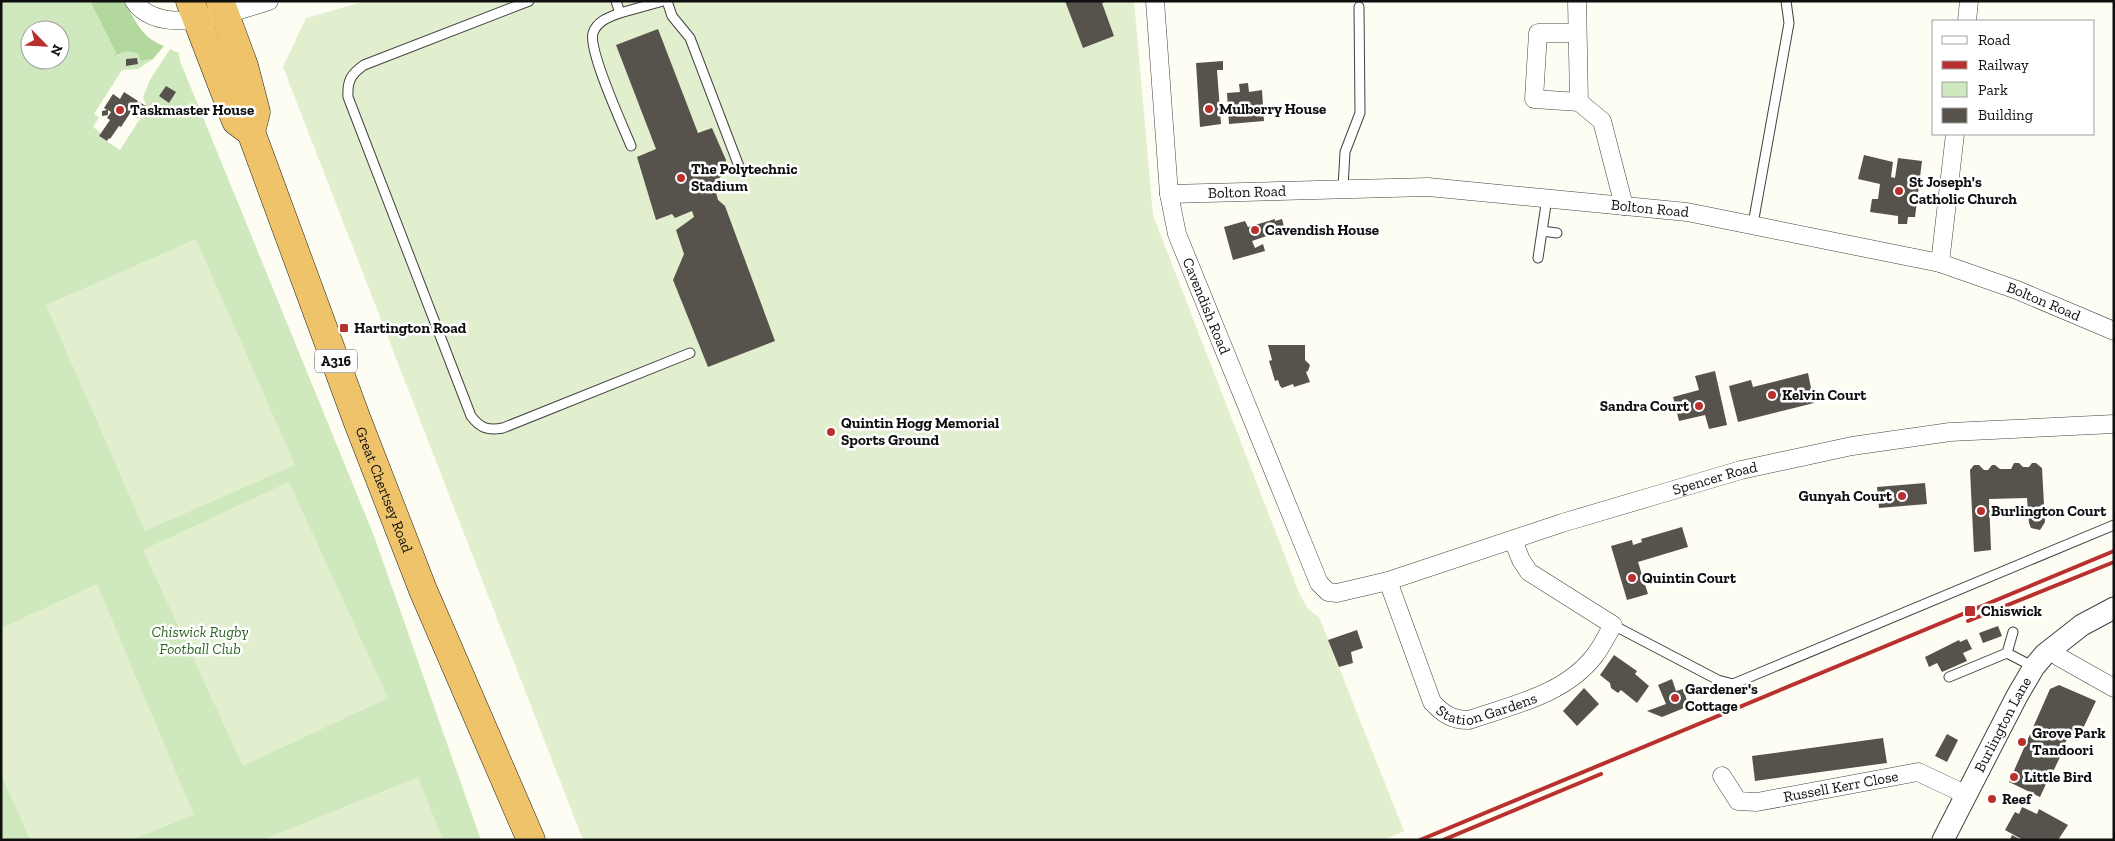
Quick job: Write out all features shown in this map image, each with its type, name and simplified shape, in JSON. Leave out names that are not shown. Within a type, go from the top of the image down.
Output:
[{"type":"highway","name":"Great Chertsey Road","points":[[222,7],[244,66],[256,112],[252,132],[358,420],[423,590],[531,840]]},
{"type":"highway","name":"Great Chertsey Road","points":[[193,10],[236,121],[252,132]]},
{"type":"street","points":[[134,1],[150,16],[161,20],[177,22],[193,10],[270,1]]},
{"type":"street","name":"Cavendish Road","points":[[1154,1],[1170,194],[1177,234],[1319,583],[1328,592]]},
{"type":"street","points":[[1577,1],[1579,102]]},
{"type":"street","points":[[1967,20],[1969,1]]},
{"type":"street","points":[[1578,32],[1538,33],[1534,99],[1579,102],[1602,121],[1624,206]]},
{"type":"street","points":[[1940,263],[1955,135]]},
{"type":"street","name":"Bolton Road","points":[[1170,194],[1428,186],[1687,212],[1940,263],[2018,290],[2114,331]]},
{"type":"street","name":"Spencer Road","points":[[1328,592],[1337,593],[1388,581],[1571,520],[1741,470],[1852,446],[1950,432],[2114,424]]},
{"type":"street","points":[[1514,540],[1521,560],[1529,572],[1613,625]]},
{"type":"street","name":"Station Gardens","points":[[1388,581],[1432,702],[1446,716],[1459,720],[1469,720],[1548,693],[1560,686],[1579,672],[1594,655],[1613,625]]},
{"type":"street","name":"Burlington Lane","points":[[1943,840],[2017,696],[2034,667],[2050,650],[2082,625],[2114,608]]},
{"type":"street","points":[[2050,650],[2059,658],[2114,688]]},
{"type":"street","name":"Russell Kerr Close","points":[[1722,776],[1738,801],[1757,802],[1918,772],[1967,795]]},
{"type":"lane","points":[[529,1],[364,65],[355,71],[349,79],[347,88],[348,97],[471,416],[486,429],[503,428],[690,353]]},
{"type":"lane","points":[[616,1],[620,13]]},
{"type":"lane","points":[[630,146],[598,60],[593,42],[593,33],[601,22],[620,13],[663,1]]},
{"type":"lane","points":[[668,1],[672,16],[690,38],[740,169]]},
{"type":"lane","points":[[1753,224],[1788,23],[1786,1]]},
{"type":"lane","points":[[1343,188],[1345,152],[1360,113],[1359,7]]},
{"type":"lane","points":[[1538,258],[1548,198]]},
{"type":"lane","points":[[1542,231],[1557,233]]},
{"type":"lane","points":[[1613,625],[1718,680],[1733,684],[2114,525]]},
{"type":"lane","points":[[2007,653],[2013,632]]},
{"type":"lane","points":[[1949,677],[2007,653],[2034,667]]},
{"type":"green space","name":"Chiswick Rugby Football Club","points":[[1,1],[90,1],[116,53],[114,57],[128,52],[138,54],[142,61],[153,59],[138,69],[122,70],[94,114],[99,117],[93,127],[101,133],[99,136],[120,150],[147,108],[143,97],[150,80],[170,49],[179,53],[180,61],[374,536],[481,840],[1,840]]},
{"type":"green space","points":[[90,1],[125,1],[145,34],[156,43],[164,46],[153,59],[141,61],[138,54],[128,52],[113,57],[116,53]]},
{"type":"green space","name":"Quintin Hogg Memorial Sports Ground","points":[[366,1],[1134,1],[1153,215],[1300,595],[1308,609],[1319,617],[1404,831],[1383,840],[583,840],[283,67],[306,18]]},
{"type":"green space","points":[[196,239],[295,465],[145,531],[46,305]]},
{"type":"green space","points":[[289,482],[388,698],[243,766],[143,550]]},
{"type":"green space","points":[[97,584],[194,815],[131,840],[30,840],[1,774],[1,628]]},
{"type":"green space","points":[[418,777],[443,840],[270,840],[269,837]]},
{"type":"building","points":[[1065,1],[1107,1],[1102,3],[1114,36],[1083,48]]},
{"type":"building","points":[[658,29],[698,133],[712,128],[726,160],[725,172],[714,184],[718,200],[725,206],[775,341],[708,367],[673,280],[684,254],[676,230],[694,217],[692,211],[675,218],[672,214],[656,220],[637,157],[656,149],[616,45]]},
{"type":"building","points":[[137,58],[138,64],[126,66],[126,59]]},
{"type":"building","name":"Mulberry House","points":[[1223,61],[1223,70],[1217,70],[1221,124],[1200,127],[1196,63]]},
{"type":"building","points":[[1248,83],[1249,92],[1262,90],[1264,121],[1229,124],[1227,93],[1240,92],[1239,84]]},
{"type":"building","points":[[166,86],[176,92],[169,103],[159,96]]},
{"type":"building","name":"Taskmaster House","points":[[124,92],[138,101],[121,127],[119,126],[107,141],[99,136],[110,120],[107,118],[111,112],[108,110],[108,115],[102,116],[102,111],[107,110],[104,108],[113,94],[120,99]]},
{"type":"building","points":[[139,102],[146,106],[138,118],[132,114]]},
{"type":"building","name":"St Joseph's Catholic Church","points":[[1864,155],[1893,162],[1891,177],[1895,178],[1898,158],[1922,161],[1915,217],[1908,217],[1907,224],[1898,224],[1898,216],[1870,212],[1872,199],[1878,199],[1880,184],[1858,179]]},
{"type":"building","name":"Cavendish House","points":[[1275,219],[1275,221],[1282,219],[1286,234],[1280,236],[1279,232],[1252,241],[1255,248],[1263,244],[1265,251],[1233,260],[1224,227],[1245,221],[1248,227]]},
{"type":"building","points":[[1268,345],[1305,345],[1305,360],[1310,365],[1306,372],[1310,382],[1294,387],[1293,384],[1282,388],[1278,380],[1275,381],[1269,361],[1272,360]]},
{"type":"building","name":"Sandra Court","points":[[1715,371],[1727,425],[1709,429],[1705,415],[1679,421],[1673,397],[1699,390],[1695,376]]},
{"type":"building","name":"Kelvin Court","points":[[1808,373],[1814,403],[1738,422],[1729,386],[1751,380],[1753,387]]},
{"type":"building","name":"Burlington Court","points":[[2014,463],[2019,463],[2023,467],[2029,467],[2032,463],[2036,463],[2042,468],[2045,522],[2040,530],[2031,528],[2027,498],[1989,499],[1991,550],[1974,552],[1970,470],[1974,465],[1979,465],[1984,470],[1988,470],[1992,465],[2000,469],[2011,469]]},
{"type":"building","name":"Gunyah Court","points":[[1925,483],[1927,504],[1879,508],[1877,487]]},
{"type":"building","name":"Quintin Court","points":[[1682,527],[1688,547],[1638,562],[1648,594],[1627,600],[1611,546],[1632,540],[1633,545],[1642,542],[1641,539]]},
{"type":"building","points":[[1998,626],[2002,636],[1983,643],[1979,633]]},
{"type":"building","points":[[1357,630],[1363,648],[1351,652],[1353,663],[1339,667],[1328,640]]},
{"type":"building","points":[[1967,639],[1972,649],[1963,653],[1967,661],[1942,672],[1937,663],[1929,667],[1925,657],[1959,640],[1960,642]]},
{"type":"building","points":[[1614,655],[1637,671],[1635,674],[1649,686],[1637,703],[1621,690],[1618,693],[1611,688],[1610,683],[1600,675]]},
{"type":"building","name":"Gardener's Cottage","points":[[1672,679],[1676,691],[1683,689],[1689,706],[1662,717],[1647,711],[1666,704],[1658,685]]},
{"type":"building","points":[[2059,685],[2096,701],[2077,741],[2068,737],[2061,752],[2049,747],[2047,751],[2060,757],[2051,776],[2039,771],[2035,779],[2046,784],[2040,797],[2009,782],[2050,689]]},
{"type":"building","points":[[1584,688],[1599,704],[1577,726],[1563,711]]},
{"type":"building","points":[[1947,734],[1958,740],[1947,762],[1935,756]]},
{"type":"building","points":[[1883,738],[1887,763],[1755,781],[1752,756]]},
{"type":"building","points":[[2022,807],[2037,814],[2039,809],[2068,825],[2058,840],[2023,840],[2005,830],[2015,812],[2019,814]]},
{"type":"building","points":[[2012,835],[2021,840],[2010,840]]},
{"type":"railway","points":[[1420,840],[2114,551]]},
{"type":"railway","points":[[1968,621],[2114,562]]},
{"type":"railway","points":[[1443,840],[1601,774]]},
{"type":"place","name":"Mulberry House","points":[[1209,109]]},
{"type":"place","name":"Taskmaster House","points":[[120,110]]},
{"type":"place","name":"The Polytechnic Stadium","points":[[681,178]]},
{"type":"place","name":"St Joseph's Catholic Church","points":[[1899,191]]},
{"type":"place","name":"Cavendish House","points":[[1255,230]]},
{"type":"place","name":"Hartington Road","points":[[344,328]]},
{"type":"place","name":"Kelvin Court","points":[[1772,395]]},
{"type":"place","name":"Sandra Court","points":[[1699,406]]},
{"type":"place","name":"Quintin Hogg Memorial Sports Ground","points":[[831,432]]},
{"type":"place","name":"Gunyah Court","points":[[1902,496]]},
{"type":"place","name":"Burlington Court","points":[[1981,511]]},
{"type":"place","name":"Quintin Court","points":[[1632,578]]},
{"type":"place","name":"Chiswick","points":[[1970,611]]},
{"type":"place","name":"Gardener's Cottage","points":[[1675,698]]},
{"type":"place","name":"Grove Park Tandoori","points":[[2022,742]]},
{"type":"place","name":"Little Bird","points":[[2014,777]]},
{"type":"place","name":"Reef","points":[[1992,799]]}]
